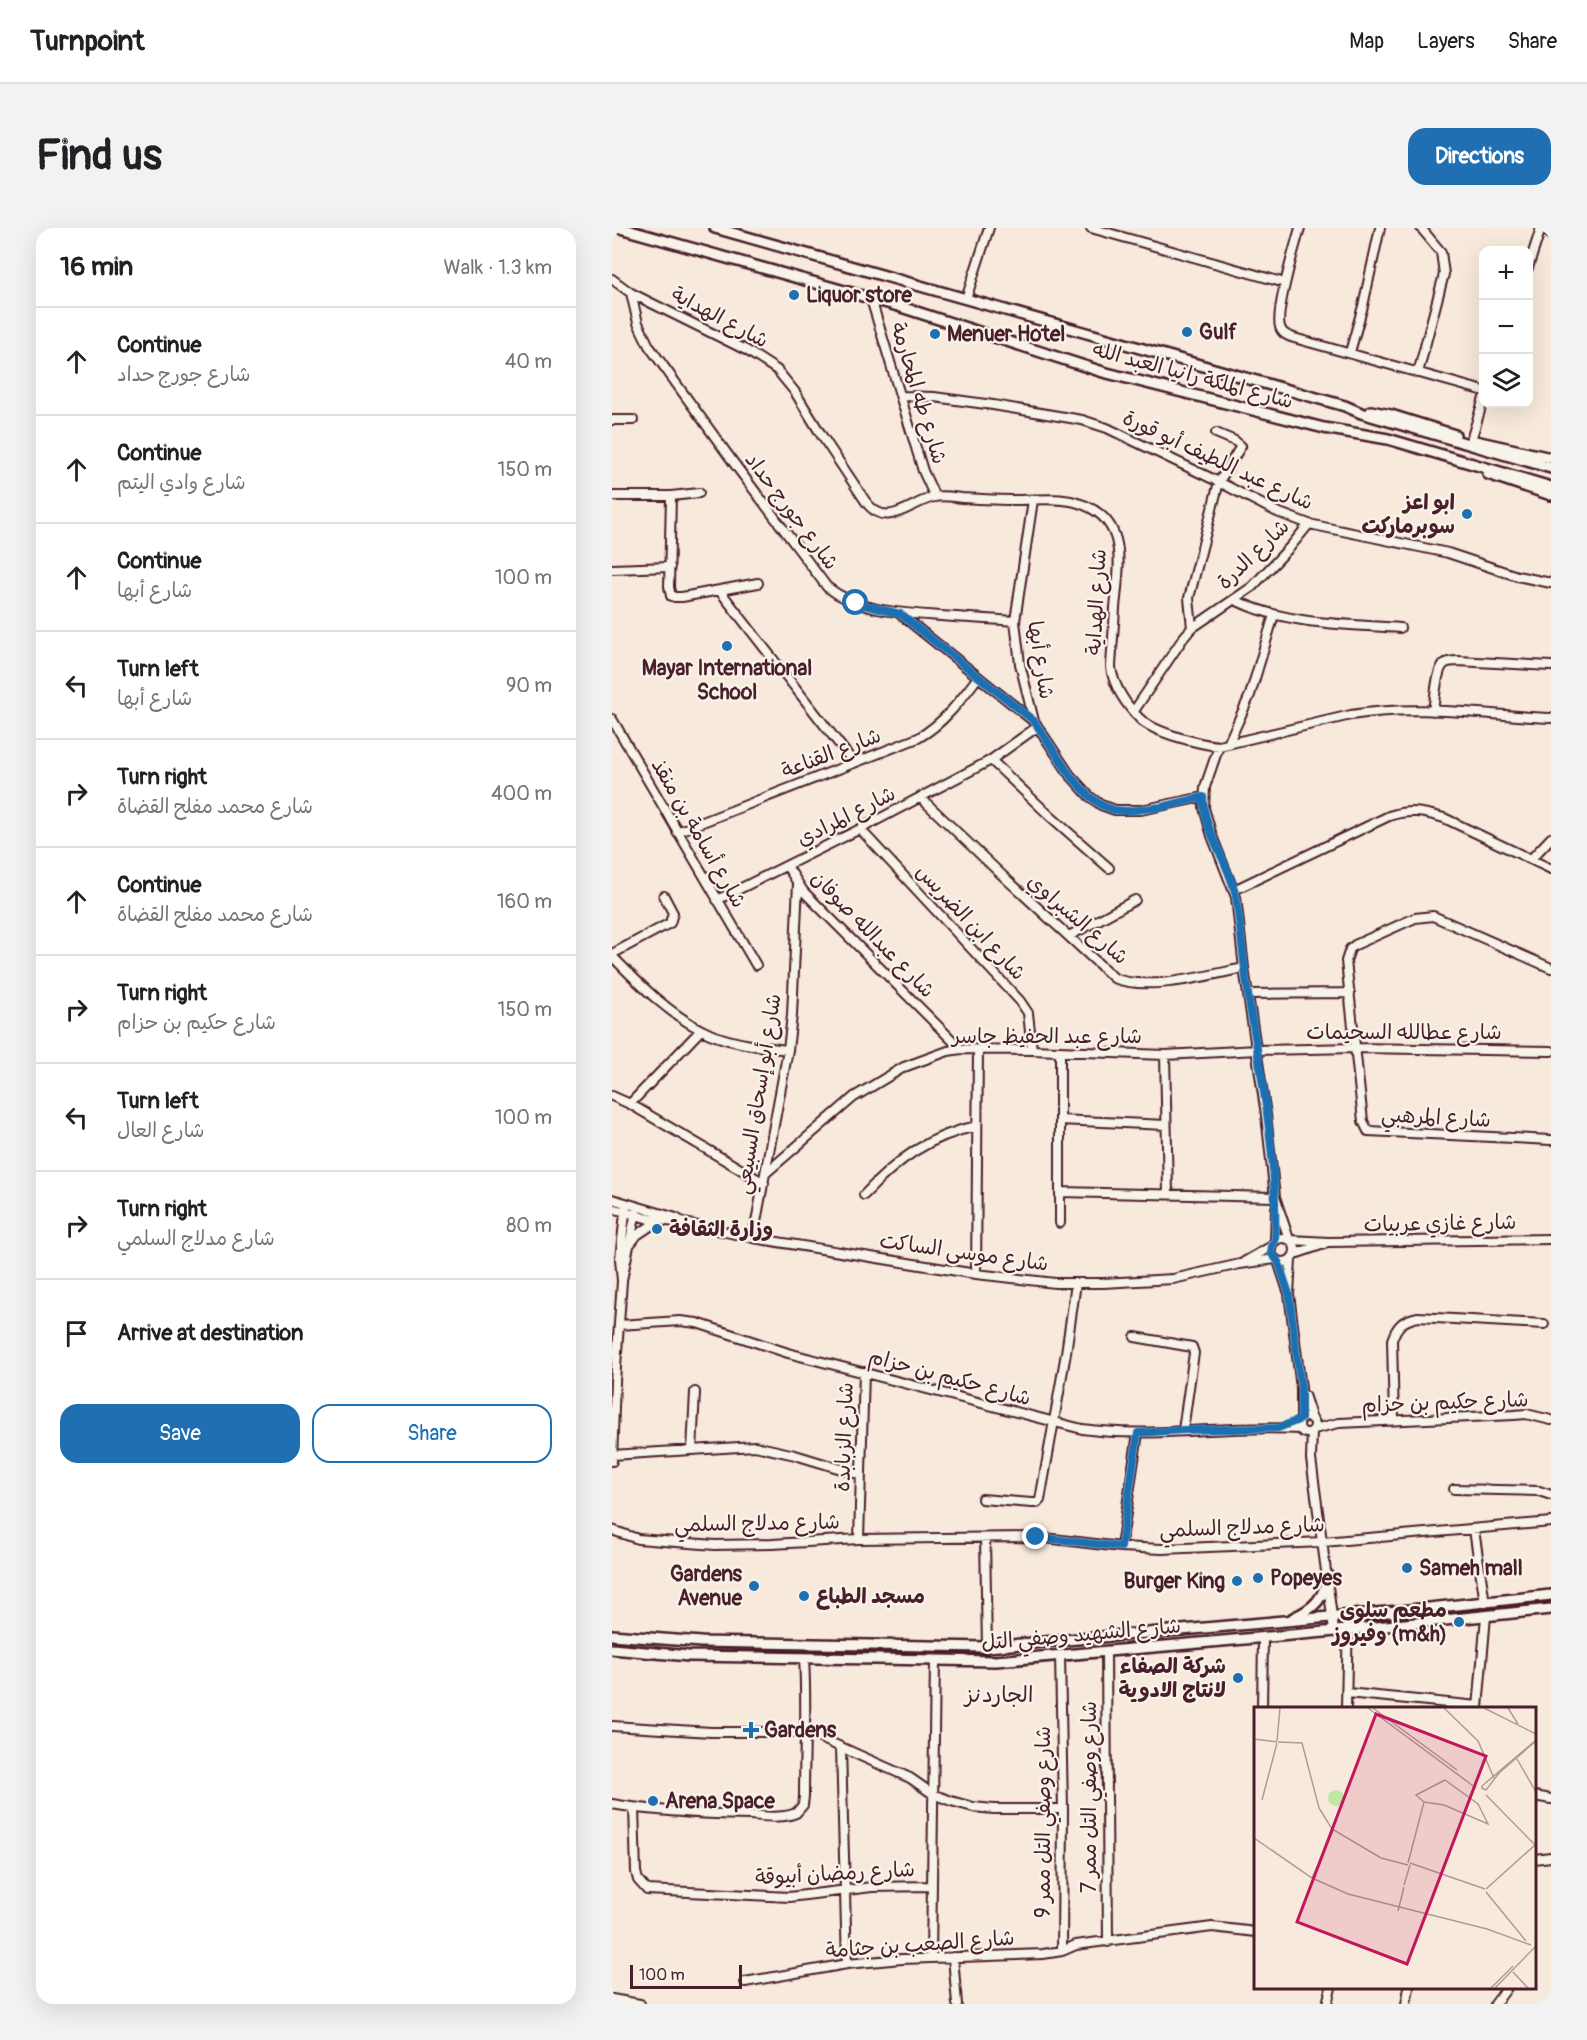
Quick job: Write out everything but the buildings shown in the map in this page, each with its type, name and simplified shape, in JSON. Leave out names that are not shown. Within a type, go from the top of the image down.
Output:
[{"type":"main road","name":"شارع الملكة رانيا العبد الله","points":[[620,228],[871,299],[1103,372],[1324,428],[1388,439],[1551,487]]},
{"type":"main road","name":"شارع الملكة رانيا العبد الله","points":[[715,228],[1345,406],[1361,413],[1551,468]]},
{"type":"main road","points":[[1345,406],[1391,415],[1471,440],[1551,457]]},
{"type":"main road","points":[[1324,428],[1456,464],[1551,495]]},
{"type":"main road","points":[[1288,1621],[1310,1609],[1320,1600],[1327,1574]]},
{"type":"main road","name":"شارع الشهيد وصفي التل","points":[[612,1635],[701,1642],[987,1647],[1348,1616],[1551,1595]]},
{"type":"main road","name":"شارع الشهيد وصفي التل","points":[[612,1649],[688,1656],[996,1661],[1347,1630],[1551,1609]]},
{"type":"street","points":[[966,299],[989,228]]},
{"type":"street","points":[[1091,228],[1109,230],[1285,283]]},
{"type":"street","points":[[1300,228],[1285,283],[1279,322],[1283,332],[1294,338],[1479,390]]},
{"type":"street","points":[[1350,352],[1363,306],[1380,228]]},
{"type":"street","points":[[1418,373],[1444,274],[1441,252],[1421,228]]},
{"type":"street","points":[[1533,255],[1543,228],[1551,235]]},
{"type":"street","name":"شارع الهداية","points":[[612,279],[631,293],[746,350],[777,370],[795,392],[872,511],[886,516],[934,497],[1049,499],[1075,502],[1095,510],[1112,528],[1120,555],[1111,667],[1116,686],[1141,719],[1161,730],[1205,744],[1223,745],[1362,713],[1434,711],[1551,718]]},
{"type":"street","name":"شارع جورج حداد","points":[[631,293],[638,323],[649,346],[819,578],[835,593],[844,598],[900,614],[1015,621]]},
{"type":"street","name":"شارع طه المحارمة","points":[[871,299],[923,471],[934,497]]},
{"type":"street","name":"شارع عبد اللطيف أبو قورة","points":[[902,396],[934,397],[1082,420],[1107,428],[1277,512],[1309,524],[1448,553],[1517,576],[1551,583]]},
{"type":"street","points":[[1471,440],[1481,408]]},
{"type":"street","points":[[612,420],[633,420]]},
{"type":"street","points":[[1192,628],[1189,598],[1219,482],[1241,446],[1216,433]]},
{"type":"street","points":[[612,496],[670,496],[699,493]]},
{"type":"street","points":[[670,496],[669,588],[671,596],[720,591],[758,583]]},
{"type":"street","name":"شارع أبها","points":[[1034,500],[1015,621],[1020,664],[1036,724],[1070,775],[1089,796],[1101,805],[1114,810],[1127,811],[1162,807],[1203,797]]},
{"type":"street","name":"شارع الدرة","points":[[1134,711],[1192,628],[1252,587],[1309,524]]},
{"type":"street","points":[[612,569],[670,567]]},
{"type":"street","points":[[720,591],[854,763]]},
{"type":"street","points":[[1235,600],[1274,615],[1307,621],[1400,628]]},
{"type":"street","points":[[900,614],[1036,724]]},
{"type":"street","points":[[1274,615],[1250,694],[1223,745],[1203,797],[1207,822],[1234,890],[1276,1200],[1271,1253],[1289,1294]]},
{"type":"street","points":[[1434,711],[1438,675],[1447,662],[1551,666]]},
{"type":"street","name":"شارع القناعة","points":[[677,832],[928,732],[949,713],[978,677]]},
{"type":"street","name":"شارع أسامة بن منقذ","points":[[612,719],[756,965]]},
{"type":"street","name":"شارع المرادي","points":[[717,900],[921,798],[991,760],[1036,724]]},
{"type":"street","points":[[991,760],[1109,868]]},
{"type":"street","name":"شارع الشبراوي","points":[[921,798],[1110,975],[1131,983],[1180,979],[1244,968]]},
{"type":"street","points":[[1234,890],[1389,816],[1408,811],[1428,813],[1444,819],[1551,868]]},
{"type":"street","name":"شارع ابن الضريس","points":[[860,829],[1020,1001],[1028,1013],[1032,1050]]},
{"type":"street","points":[[1531,859],[1551,838]]},
{"type":"street","name":"شارع عبدالله صوفان","points":[[787,866],[798,883],[830,918],[961,1049]]},
{"type":"street","name":"شارع أبو إسحاق السبيعي","points":[[753,1238],[788,1050],[792,1015],[798,883]]},
{"type":"street","points":[[664,896],[673,913],[670,923],[612,955],[640,984],[670,1009],[701,1030],[735,1042],[788,1050]]},
{"type":"street","points":[[1069,936],[1135,900]]},
{"type":"street","points":[[1355,1048],[1346,961],[1350,949],[1415,918],[1433,916],[1551,968]]},
{"type":"street","points":[[1248,994],[1350,993]]},
{"type":"street","points":[[630,1104],[701,1030]]},
{"type":"street","name":"شارع عطالله السحيمات","points":[[1257,1050],[1355,1048],[1551,1051]]},
{"type":"street","name":"شارع المرهبي","points":[[1355,1048],[1363,1121],[1368,1131],[1551,1140]]},
{"type":"street","name":"شارع عبد الحفيظ جاسر","points":[[767,1172],[854,1097],[904,1067],[948,1051],[961,1049],[1032,1050],[1165,1055],[1257,1050]]},
{"type":"street","points":[[976,1274],[978,1050]]},
{"type":"street","points":[[1060,1051],[1060,1223]]},
{"type":"street","points":[[1165,1055],[1168,1194]]},
{"type":"street","points":[[612,1096],[630,1104],[764,1183]]},
{"type":"street","points":[[1060,1120],[1167,1125]]},
{"type":"street","points":[[864,1195],[884,1174],[921,1147],[953,1131],[977,1126]]},
{"type":"street","points":[[1061,1192],[1168,1194],[1276,1200]]},
{"type":"street","name":"شارع موسى الساكت","points":[[612,1199],[625,1208],[658,1221],[685,1223],[753,1238],[976,1274],[1055,1283],[1173,1280],[1240,1264],[1276,1260]]},
{"type":"street","points":[[1276,1200],[1290,1240],[1296,1247],[1289,1294],[1334,1630]]},
{"type":"street","name":"شارع موسى الساكت","points":[[612,1208],[625,1208]]},
{"type":"street","points":[[622,1281],[620,1259],[625,1208]]},
{"type":"street","points":[[612,1461],[622,1281],[637,1212]]},
{"type":"street","name":"شارع موسى الساكت","points":[[637,1212],[676,1218],[685,1223]]},
{"type":"street","points":[[630,1244],[637,1235],[658,1221]]},
{"type":"street","points":[[1273,1244],[1282,1238],[1290,1240]]},
{"type":"street","name":"شارع غازي عربيات","points":[[1290,1240],[1329,1242],[1551,1239]]},
{"type":"street","name":"شارع غازي عربيات","points":[[1293,1257],[1329,1242]]},
{"type":"street","name":"شارع موسى الساكت","points":[[1240,1264],[1273,1244]]},
{"type":"street","points":[[1276,1260],[1284,1262],[1293,1257]]},
{"type":"street","points":[[982,1499],[1032,1503],[1040,1500],[1076,1283]]},
{"type":"street","points":[[1394,1420],[1392,1340],[1396,1328],[1406,1320],[1418,1317],[1544,1324]]},
{"type":"street","name":"شارع حكيم بن حزام","points":[[619,1325],[680,1321],[698,1323],[788,1353],[1054,1422],[1106,1432],[1278,1428],[1520,1414],[1551,1420]]},
{"type":"street","points":[[1135,1337],[1192,1347],[1194,1353],[1183,1430]]},
{"type":"street","name":"شارع الزبابدة","points":[[859,1539],[864,1372]]},
{"type":"street","points":[[692,1450],[695,1392]]},
{"type":"street","points":[[1121,1547],[1138,1433]]},
{"type":"street","points":[[612,1455],[738,1446],[772,1449],[861,1475]]},
{"type":"street","points":[[1454,1489],[1539,1491],[1551,1495]]},
{"type":"street","name":"شارع مدلاج السلمي","points":[[612,1530],[638,1539],[715,1545],[859,1539],[1036,1537],[1121,1547],[1162,1549],[1323,1542],[1551,1522]]},
{"type":"street","points":[[1474,1530],[1485,1603]]},
{"type":"street","points":[[985,1538],[987,1647]]},
{"type":"street","points":[[1346,1707],[1348,1616]]},
{"type":"street","points":[[1347,1693],[1478,1707],[1486,1616]]},
{"type":"street","points":[[1263,1636],[1263,1707]]},
{"type":"street","name":"شارع وصفي التل ممر 7","points":[[1106,1652],[1108,1942]]},
{"type":"street","name":"شارع وصفي التل ممر 9","points":[[1060,1656],[1063,1809],[1062,1951]]},
{"type":"street","points":[[612,1804],[634,1808],[742,1815],[785,1816],[796,1813],[802,1805],[804,1796],[806,1706],[804,1659]]},
{"type":"street","points":[[931,1958],[935,1661]]},
{"type":"street","points":[[612,1726],[700,1731],[804,1732],[910,1778],[942,1798],[973,1807],[1019,1810],[1063,1809]]},
{"type":"street","points":[[842,1748],[847,1964]]},
{"type":"street","points":[[1536,1796],[1551,1799]]},
{"type":"street","name":"شارع رمضان أبيوقة","points":[[634,1808],[636,1872],[638,1880],[647,1890],[804,1896],[872,1887],[932,1886]]},
{"type":"street","points":[[1536,1859],[1551,1857]]},
{"type":"street","name":"شارع الصعب بن جثامة","points":[[746,1982],[847,1964],[1043,1954],[1062,1951],[1076,1945],[1212,1928],[1254,1932]]},
{"type":"street","points":[[953,1957],[957,2004]]},
{"type":"street","points":[[1327,2004],[1330,1989]]},
{"type":"street","points":[[1406,2004],[1409,1989]]},
{"type":"street","points":[[1495,2004],[1506,1989]]},
{"type":"street","points":[[614,2001],[640,2004]]},
{"type":"place","name":"Liquor store","points":[[794,295]]},
{"type":"place","name":"Gulf","points":[[1187,332]]},
{"type":"place","name":"Menuer Hotel","points":[[935,334]]},
{"type":"place","name":"ابو اعز سوبرماركت","points":[[1467,514]]},
{"type":"place","name":"Mayar International School","points":[[727,646]]},
{"type":"place","name":"وزارة الثقافة","points":[[657,1229]]},
{"type":"place","name":"Sameh mall","points":[[1407,1568]]},
{"type":"place","name":"Popeyes","points":[[1258,1578]]},
{"type":"place","name":"Burger King","points":[[1237,1581]]},
{"type":"place","name":"Gardens Avenue","points":[[754,1586]]},
{"type":"place","name":"مسجد الطباع","points":[[804,1596]]},
{"type":"place","name":"مطعم سلوى وفيروز (m&h)","points":[[1459,1622]]},
{"type":"place","name":"شركة الصفاء لانتاج الادوية","points":[[1238,1678]]},
{"type":"place","name":"Gardens","points":[[751,1730]]},
{"type":"place","name":"Arena Space","points":[[653,1801]]},
{"type":"district","name":"الجاردنز","points":[[999,1694]]},
{"type":"route","points":[[856,603],[900,614],[1034,721],[1070,775],[1089,796],[1101,805],[1114,810],[1141,810],[1203,797],[1207,822],[1236,897],[1276,1204],[1275,1241],[1271,1253],[1278,1261],[1289,1294],[1301,1388],[1301,1419],[1278,1428],[1138,1433],[1121,1547],[1036,1537]]}]
